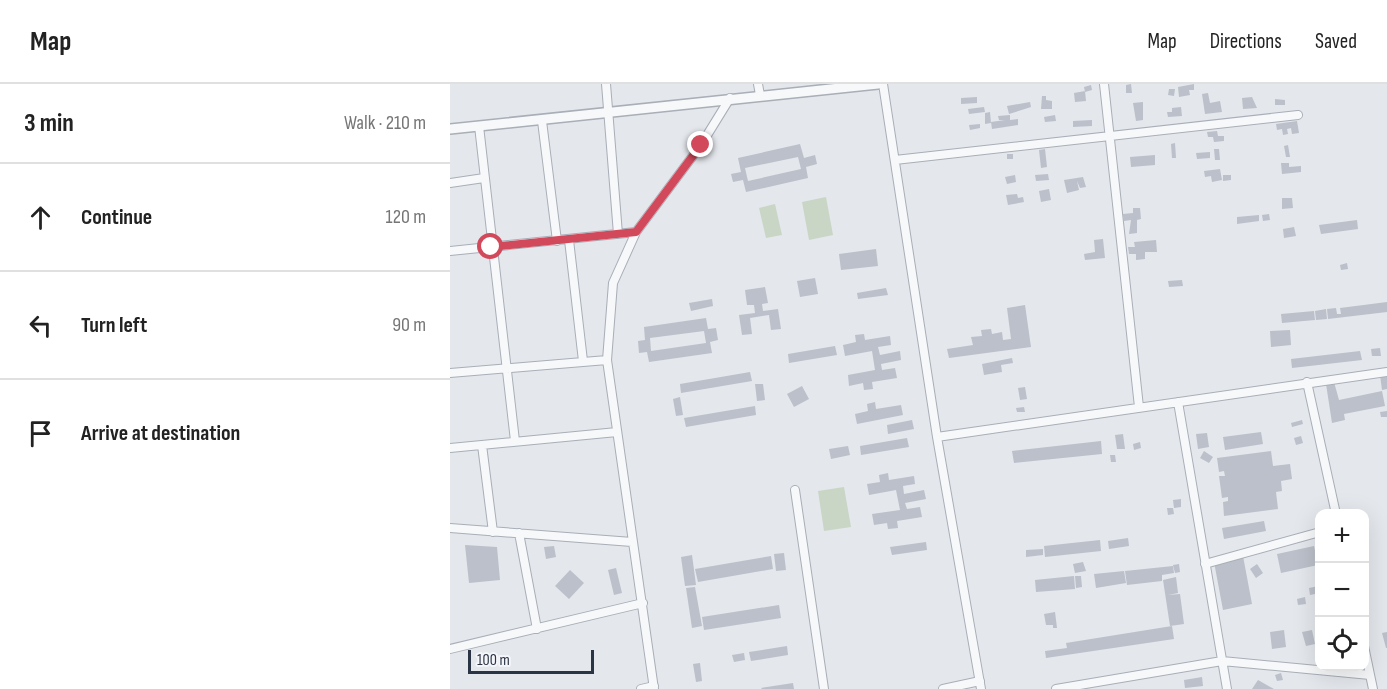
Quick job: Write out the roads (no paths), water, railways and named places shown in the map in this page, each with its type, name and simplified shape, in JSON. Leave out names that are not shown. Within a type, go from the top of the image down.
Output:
[{"type":"street","points":[[606,84],[618,234]]},
{"type":"street","points":[[759,84],[760,95]]},
{"type":"street","points":[[450,129],[878,84]]},
{"type":"street","points":[[884,84],[937,437],[981,685],[943,689]]},
{"type":"street","points":[[1104,84],[1139,407]]},
{"type":"street","points":[[641,689],[654,687],[608,360],[613,283],[636,232],[683,170],[730,98]]},
{"type":"street","points":[[895,160],[1298,115]]},
{"type":"street","points":[[542,121],[557,241]]},
{"type":"street","points":[[479,126],[491,247],[515,441]]},
{"type":"street","points":[[450,183],[484,178]]},
{"type":"street","points":[[450,251],[636,232]]},
{"type":"street","points":[[569,240],[583,361]]},
{"type":"street","points":[[450,373],[608,360]]},
{"type":"street","points":[[937,437],[1387,372]]},
{"type":"street","points":[[1307,382],[1335,509]]},
{"type":"street","points":[[1178,402],[1227,689]]},
{"type":"street","points":[[450,448],[617,432]]},
{"type":"street","points":[[482,445],[493,532]]},
{"type":"street","points":[[795,490],[824,689]]},
{"type":"street","points":[[450,528],[632,542]]},
{"type":"street","points":[[1205,564],[1315,533]]},
{"type":"street","points":[[519,534],[537,629]]},
{"type":"street","points":[[450,649],[643,603]]},
{"type":"street","points":[[1056,689],[1222,661],[1370,675]]},
{"type":"street","points":[[1369,669],[1373,689]]}]
